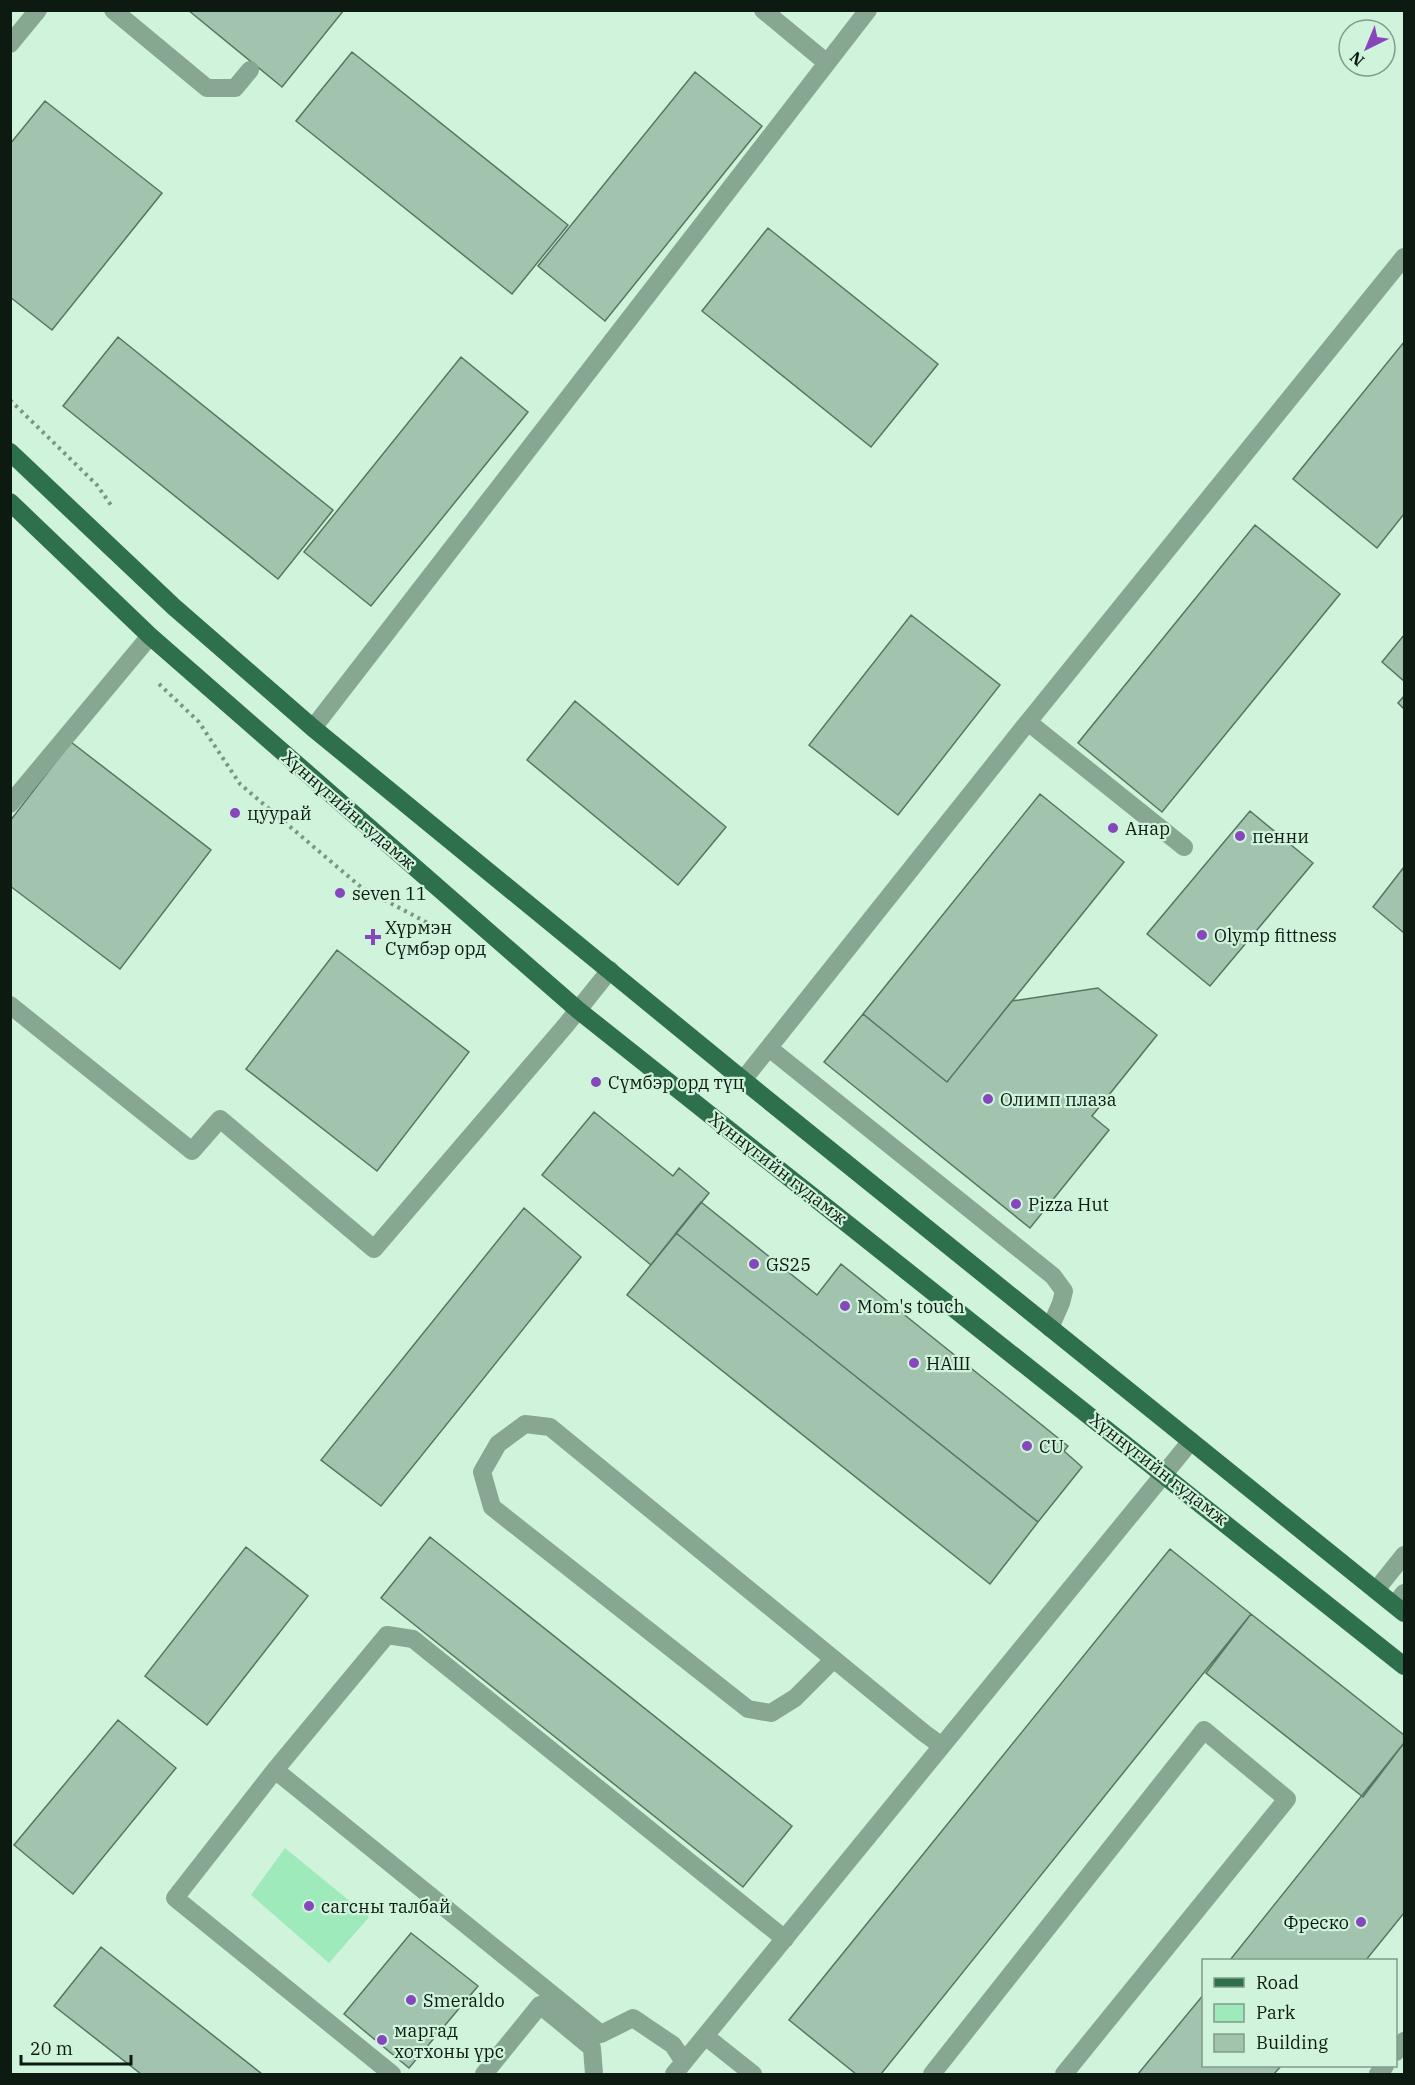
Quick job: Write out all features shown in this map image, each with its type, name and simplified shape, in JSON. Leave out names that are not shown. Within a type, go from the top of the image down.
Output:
[{"type":"main road","points":[[10,452],[174,607],[313,728],[1050,1328],[1376,1590],[1401,1604]]},
{"type":"main road","name":"Хүннүгийн гудамж","points":[[10,502],[150,636],[578,1010],[1404,1666]]},
{"type":"street","points":[[10,44],[38,10]]},
{"type":"street","points":[[113,10],[207,88],[235,88],[250,70]]},
{"type":"street","points":[[763,10],[827,63]]},
{"type":"street","points":[[313,728],[868,10]]},
{"type":"street","points":[[743,1080],[1028,722],[1404,257]]},
{"type":"street","points":[[10,804],[150,636]]},
{"type":"street","points":[[1028,722],[1184,847]]},
{"type":"street","points":[[10,1005],[192,1150],[220,1119],[374,1250],[578,1010],[609,970]]},
{"type":"street","points":[[769,1048],[1053,1276],[1064,1292],[1050,1328]]},
{"type":"street","points":[[834,1659],[795,1698],[771,1713],[748,1708],[492,1507],[482,1472],[498,1444],[525,1424],[550,1427],[942,1746]]},
{"type":"street","points":[[679,2068],[1191,1441]]},
{"type":"street","points":[[1376,1590],[1404,1555]]},
{"type":"street","points":[[392,2074],[175,1898],[275,1770],[387,1635],[413,1639],[785,1939]]},
{"type":"street","points":[[932,2074],[1204,1730],[1287,1799],[1064,2074]]},
{"type":"street","points":[[275,1770],[601,2034],[633,2018],[673,2045],[679,2068]]},
{"type":"street","points":[[484,2074],[540,2005],[592,2048],[594,2074]]},
{"type":"street","points":[[705,2037],[753,2074]]},
{"type":"path","points":[[132,659],[199,722],[240,784],[362,888],[445,932]]},
{"type":"green space","name":"сагсны талбай","points":[[285,1848],[369,1917],[329,1963],[251,1895]]},
{"type":"building","points":[[188,10],[344,10],[282,87]]},
{"type":"building","points":[[352,52],[568,225],[512,294],[296,121]]},
{"type":"building","points":[[695,72],[762,126],[605,321],[538,266]]},
{"type":"building","points":[[45,101],[162,193],[52,330],[10,297],[10,144]]},
{"type":"building","points":[[768,228],[938,364],[871,447],[702,311]]},
{"type":"building","points":[[118,337],[333,510],[278,579],[63,406]]},
{"type":"building","points":[[1404,342],[1404,514],[1377,548],[1293,479]]},
{"type":"building","points":[[461,357],[528,412],[371,606],[304,552]]},
{"type":"building","points":[[1255,525],[1340,594],[1162,812],[1078,743]]},
{"type":"building","points":[[911,615],[1000,685],[898,815],[809,745]]},
{"type":"building","points":[[1404,635],[1404,681],[1382,662]]},
{"type":"building","points":[[1404,696],[1404,709],[1398,703]]},
{"type":"building","points":[[575,701],[726,827],[678,885],[527,760]]},
{"type":"building","points":[[71,742],[211,850],[120,969],[10,886],[10,821]]},
{"type":"building","points":[[1040,794],[1124,862],[947,1082],[863,1014]]},
{"type":"building","points":[[1250,811],[1313,863],[1210,986],[1147,934]]},
{"type":"building","points":[[1404,867],[1404,933],[1373,907]]},
{"type":"building","points":[[337,950],[469,1052],[377,1171],[246,1069]]},
{"type":"building","name":"Олимп плаза","points":[[1098,988],[1157,1035],[1092,1116],[1109,1130],[1030,1228],[824,1062],[863,1014],[947,1082],[1012,1001]]},
{"type":"building","points":[[594,1112],[673,1176],[679,1168],[709,1193],[651,1265],[542,1175]]},
{"type":"building","points":[[701,1202],[817,1295],[841,1264],[1068,1446],[1064,1451],[1082,1467],[1038,1522],[676,1233]]},
{"type":"building","points":[[524,1208],[581,1257],[381,1506],[321,1460]]},
{"type":"building","points":[[676,1233],[1038,1522],[990,1584],[627,1295]]},
{"type":"building","points":[[430,1537],[792,1826],[743,1887],[381,1598]]},
{"type":"building","points":[[246,1547],[308,1596],[207,1725],[145,1676]]},
{"type":"building","points":[[1170,1549],[1251,1614],[881,2074],[856,2074],[789,2020]]},
{"type":"building","points":[[1251,1614],[1404,1735],[1404,1743],[1363,1797],[1206,1673]]},
{"type":"building","points":[[118,1720],[176,1768],[73,1894],[14,1845]]},
{"type":"building","points":[[1404,1743],[1404,1913],[1367,1959],[1231,1959]]},
{"type":"building","name":"Smeraldo","points":[[411,1933],[478,1986],[409,2068],[344,2014]]},
{"type":"building","points":[[101,1947],[262,2074],[141,2074],[54,2006]]},
{"type":"building","points":[[1202,1996],[1202,2067],[1280,2067],[1274,2074],[1138,2074]]},
{"type":"place","name":"цуурай","points":[[235,813]]},
{"type":"place","name":"Анар","points":[[1113,828]]},
{"type":"place","name":"пенни","points":[[1240,836]]},
{"type":"place","name":"seven 11","points":[[340,893]]},
{"type":"place","name":"Olymp fittness","points":[[1202,935]]},
{"type":"place","name":"Хүрмэн Сүмбэр орд","points":[[373,937]]},
{"type":"place","name":"Сүмбэр орд түц","points":[[596,1082]]},
{"type":"place","name":"Олимп плаза","points":[[988,1099]]},
{"type":"place","name":"Pizza Hut","points":[[1016,1204]]},
{"type":"place","name":"GS25","points":[[754,1264]]},
{"type":"place","name":"Mom's touch","points":[[845,1306]]},
{"type":"place","name":"НАШ","points":[[914,1363]]},
{"type":"place","name":"CU","points":[[1027,1446]]},
{"type":"place","name":"сагсны талбай","points":[[309,1906]]},
{"type":"place","name":"Фреско","points":[[1361,1922]]},
{"type":"place","name":"Smeraldo","points":[[411,2000]]},
{"type":"place","name":"маргад хотхоны үрс","points":[[382,2040]]}]
